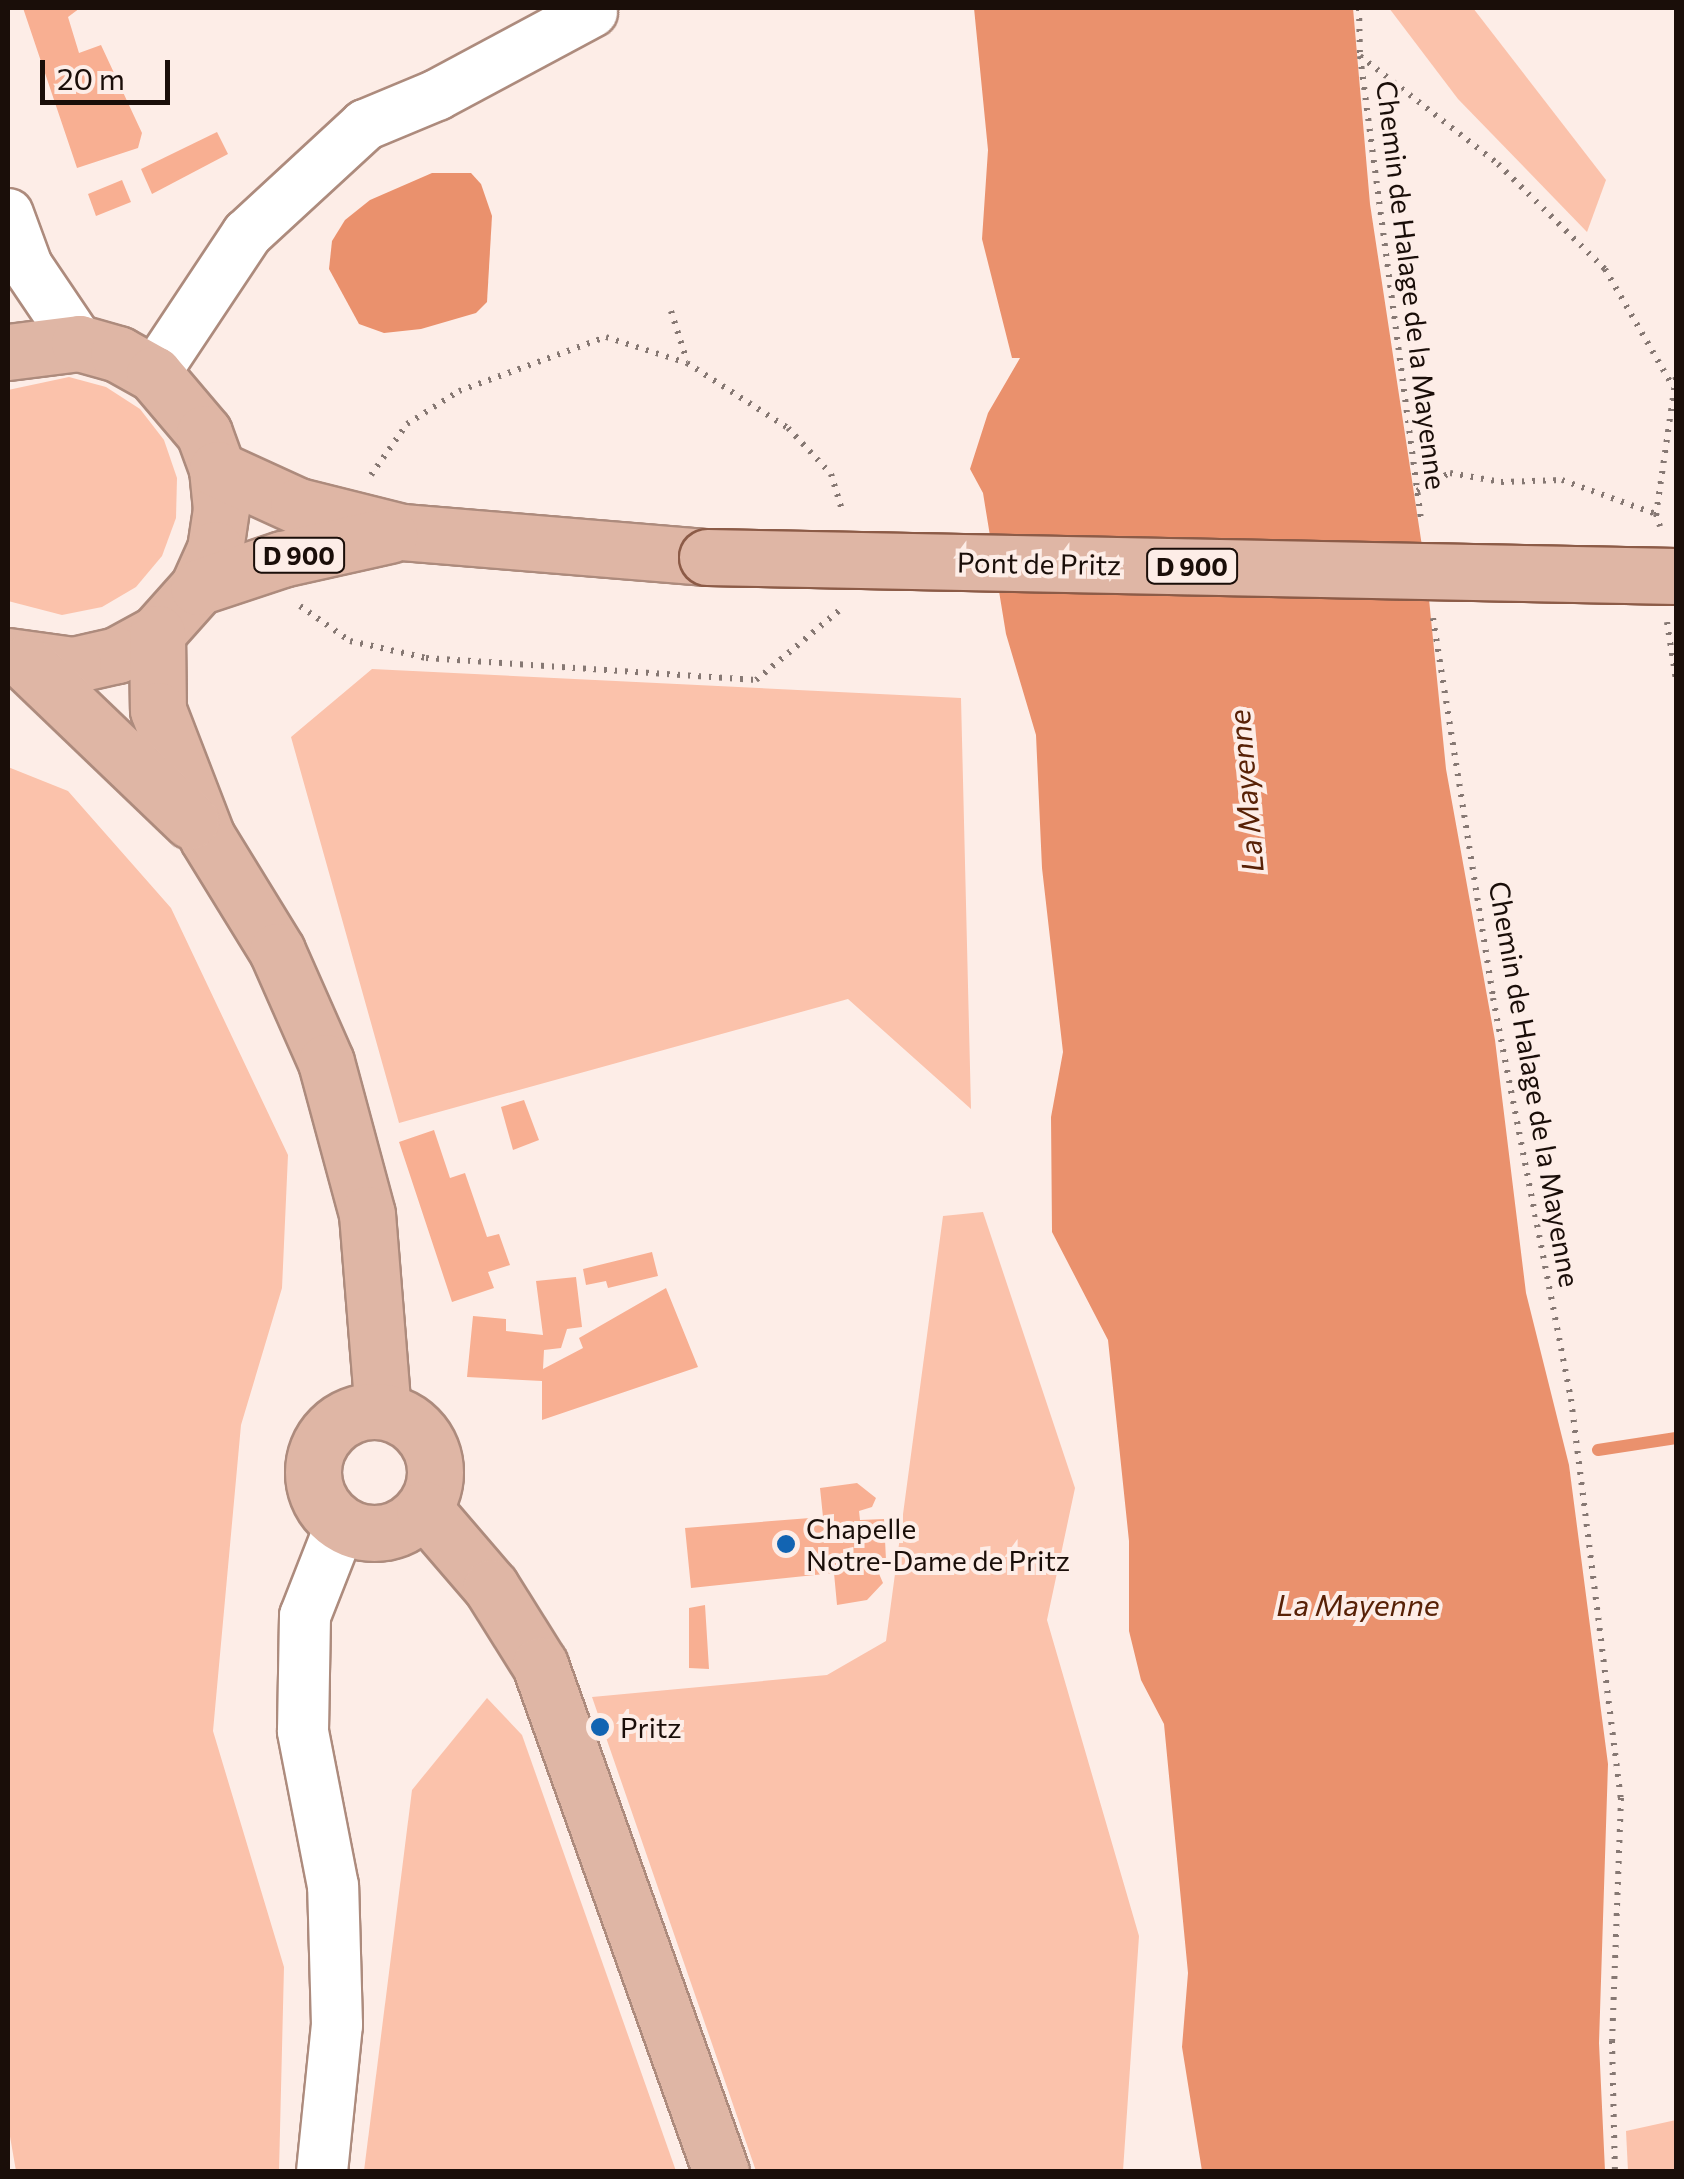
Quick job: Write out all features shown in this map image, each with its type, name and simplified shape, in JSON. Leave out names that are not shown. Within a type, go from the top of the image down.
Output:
[{"type":"main road","points":[[8,352],[79,344],[118,354],[154,374],[182,400],[217,468],[221,509],[214,550],[198,587],[157,633],[118,655],[72,666],[17,660]]},
{"type":"main road","name":"Pont de Pritz","points":[[217,468],[298,506],[402,532],[707,557],[1676,576]]},
{"type":"main road","name":"Pont de Pritz","points":[[198,587],[282,559],[402,532]]},
{"type":"main road","points":[[157,633],[158,710],[208,837],[277,950],[326,1062],[367,1214],[383,1410]]},
{"type":"main road","points":[[17,660],[208,837]]},
{"type":"main road","points":[[383,1410],[411,1424],[431,1448],[436,1468],[424,1509],[394,1530],[358,1531],[341,1524],[315,1491],[316,1450],[343,1419],[383,1410]]},
{"type":"main road","points":[[424,1509],[491,1587],[540,1665],[721,2172]]},
{"type":"street","points":[[154,374],[247,234],[365,125],[592,12]]},
{"type":"street","points":[[8,214],[27,266],[79,344]]},
{"type":"street","points":[[322,2172],[338,2026],[332,1886],[304,1731],[304,1616],[341,1524]]},
{"type":"path","name":"Chemin de Halage de la Mayenne","points":[[1359,8],[1360,56],[1422,529]]},
{"type":"path","points":[[1360,56],[1498,164],[1605,269],[1672,385],[1676,377]]},
{"type":"path","points":[[671,311],[687,362]]},
{"type":"path","points":[[1417,491],[1450,472],[1501,482],[1562,480],[1656,514]]},
{"type":"path","name":"Chemin de Halage de la Mayenne","points":[[1432,605],[1493,998],[1571,1399],[1621,1798],[1612,2042],[1614,2172]]},
{"type":"shaded area","points":[[1389,8],[1473,8],[1606,180],[1587,232],[1458,99]]},
{"type":"shaded area","points":[[69,377],[106,387],[140,409],[164,440],[177,478],[176,518],[162,556],[136,587],[102,607],[62,615],[8,601],[8,390]]},
{"type":"shaded area","points":[[372,669],[961,698],[971,1109],[848,999],[399,1123],[291,737]]},
{"type":"shaded area","points":[[8,767],[68,791],[171,908],[288,1155],[282,1288],[241,1425],[213,1731],[284,1967],[279,2171],[16,2171],[8,2125]]},
{"type":"shaded area","points":[[983,1212],[1075,1488],[1047,1620],[1139,1936],[1123,2171],[756,2171],[592,1697],[827,1675],[886,1641],[943,1216]]},
{"type":"shaded area","points":[[487,1698],[522,1735],[676,2171],[364,2171],[412,1790]]},
{"type":"shaded area","points":[[1676,2120],[1676,2171],[1628,2171],[1626,2131]]},
{"type":"water","name":"La Mayenne","points":[[974,8],[1353,8],[1370,204],[1427,579],[1446,769],[1495,1040],[1526,1293],[1569,1465],[1608,1764],[1599,2043],[1605,2171],[1202,2171],[1182,2047],[1188,1973],[1164,1724],[1141,1680],[1129,1631],[1129,1541],[1108,1340],[1052,1232],[1051,1117],[1063,1052],[1042,868],[1036,735],[1006,634],[983,493],[970,469],[988,413],[1020,358],[1012,358],[982,239],[988,150]]},
{"type":"water","points":[[432,173],[471,173],[481,184],[492,216],[487,302],[476,313],[421,329],[384,333],[359,324],[329,269],[332,241],[345,220],[370,200]]},
{"type":"building","points":[[23,8],[80,8],[68,17],[79,53],[101,45],[142,133],[138,148],[77,168]]},
{"type":"building","points":[[217,132],[228,154],[152,194],[141,169]]},
{"type":"building","points":[[122,180],[131,202],[96,216],[88,194]]},
{"type":"building","points":[[524,1100],[539,1140],[513,1150],[501,1107]]},
{"type":"building","points":[[434,1130],[450,1178],[465,1173],[487,1237],[499,1234],[510,1265],[488,1272],[494,1288],[452,1302],[399,1142]]},
{"type":"building","points":[[652,1252],[658,1276],[608,1288],[606,1281],[586,1285],[583,1269]]},
{"type":"building","points":[[576,1277],[582,1327],[567,1329],[561,1348],[544,1350],[543,1369],[583,1348],[579,1338],[666,1288],[698,1367],[542,1420],[542,1381],[467,1377],[473,1316],[506,1319],[506,1331],[543,1335],[536,1281]]},
{"type":"building","name":"Chapelle Notre-Dame de Pritz","points":[[857,1483],[876,1498],[872,1507],[859,1511],[860,1520],[884,1519],[886,1560],[864,1562],[864,1569],[877,1569],[883,1583],[867,1600],[837,1605],[834,1573],[691,1588],[685,1528],[823,1517],[820,1488]]},
{"type":"building","points":[[705,1605],[709,1669],[689,1668],[689,1608]]},
{"type":"waterway","points":[[1598,1450],[1676,1438]]},
{"type":"place","name":"Chapelle Notre-Dame de Pritz","points":[[786,1544]]},
{"type":"place","name":"Pritz","points":[[600,1727]]}]
